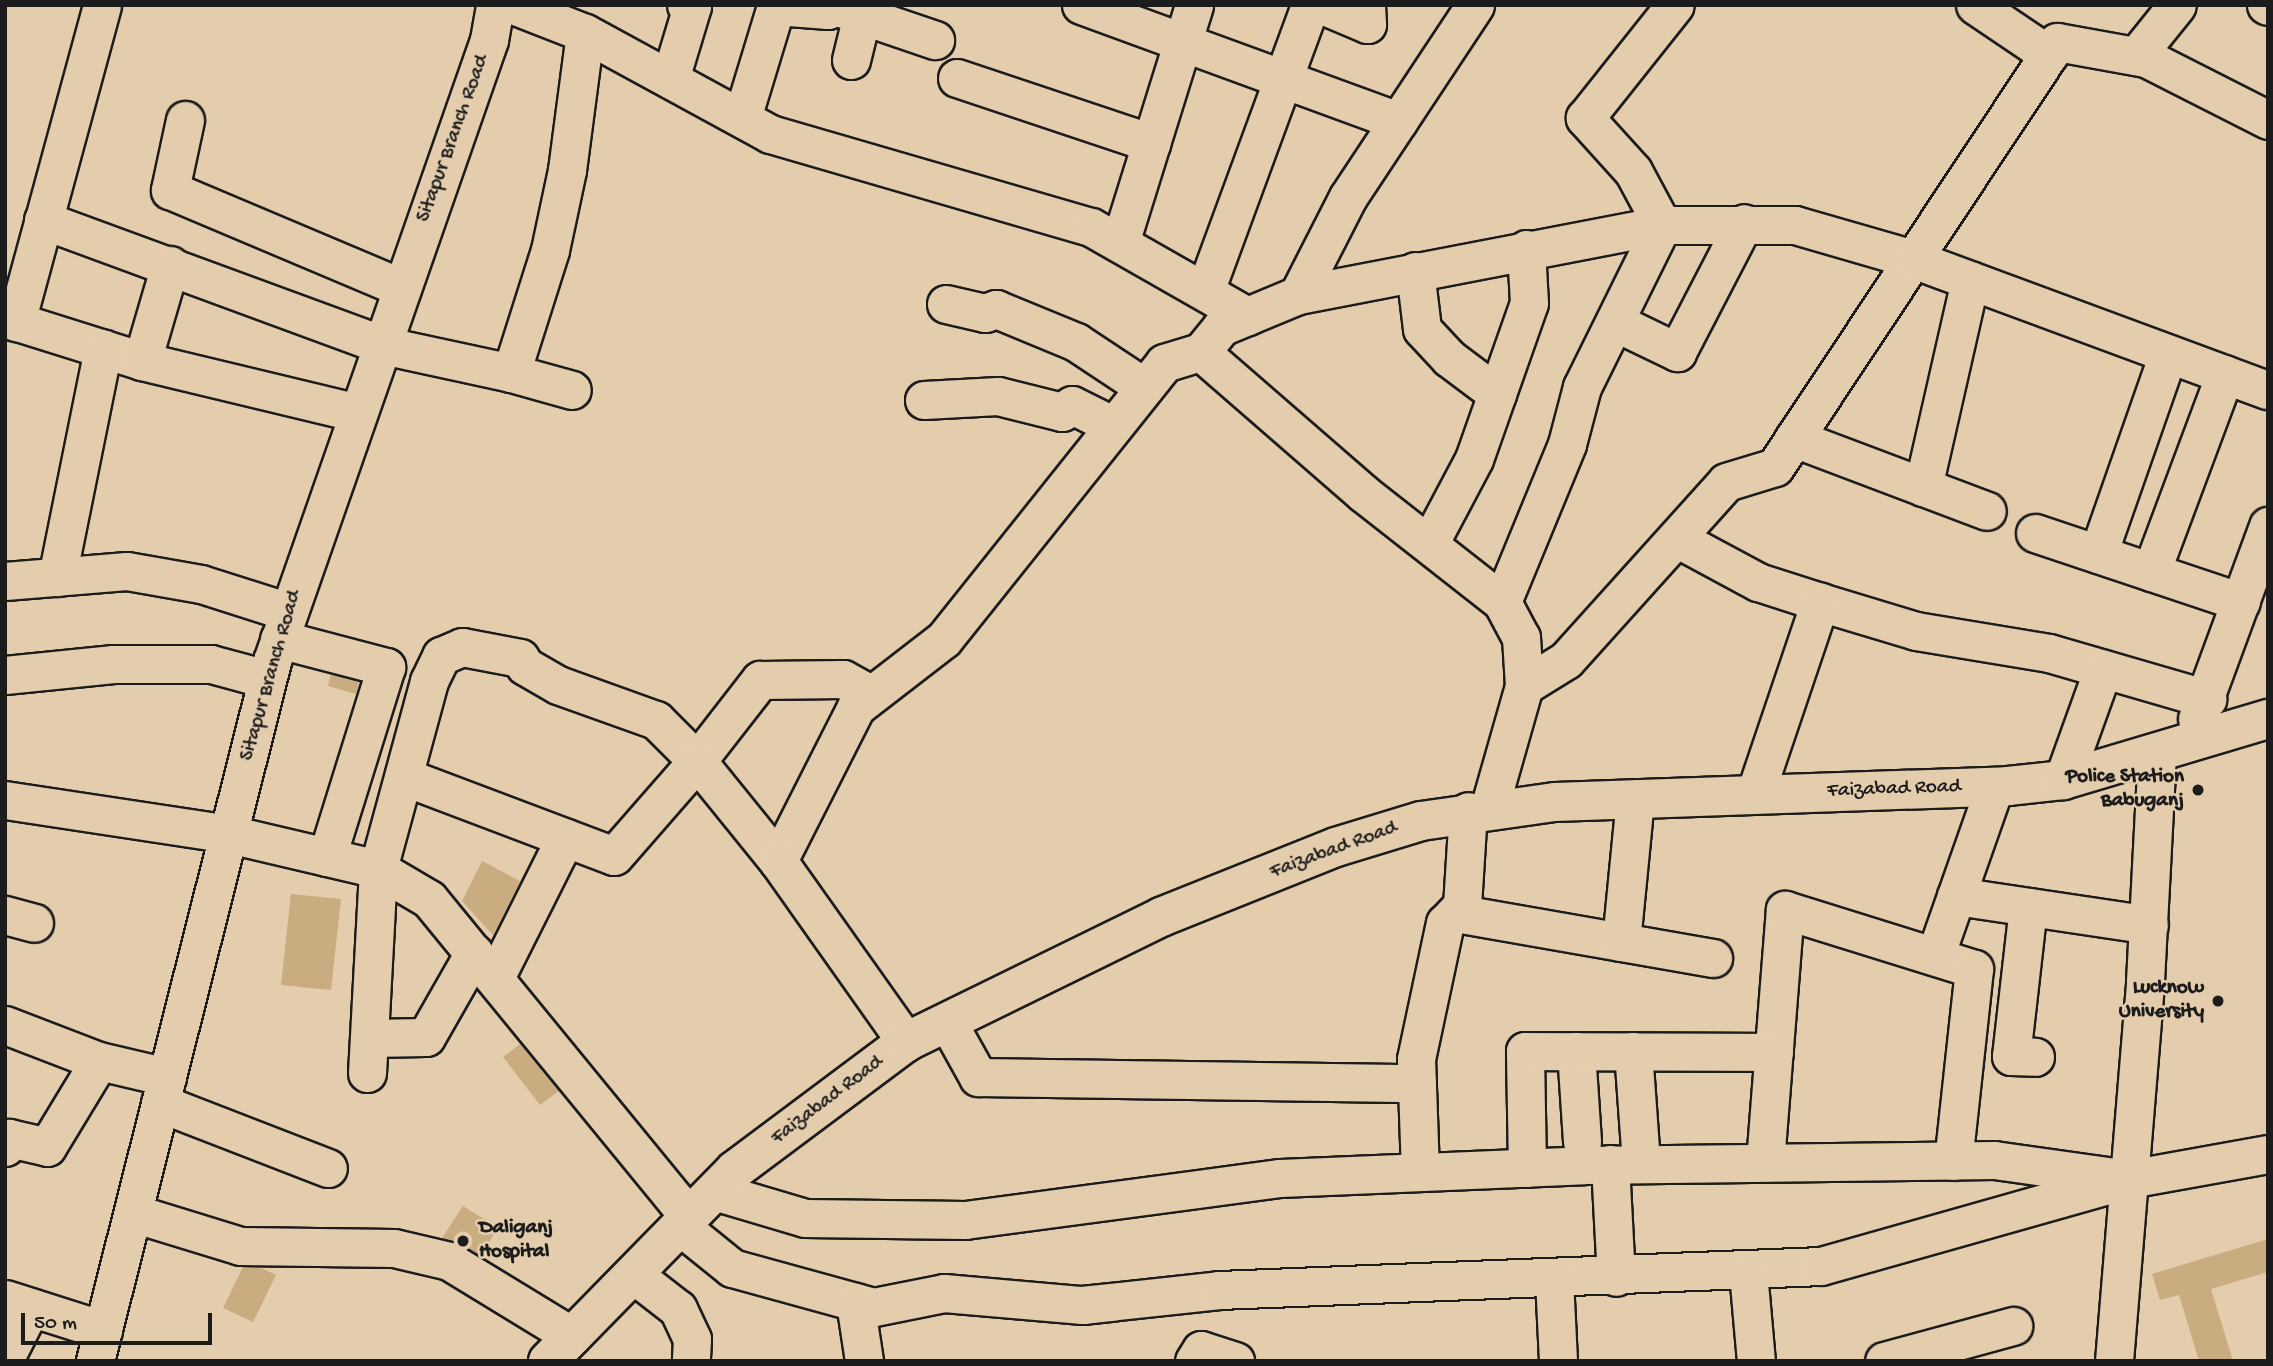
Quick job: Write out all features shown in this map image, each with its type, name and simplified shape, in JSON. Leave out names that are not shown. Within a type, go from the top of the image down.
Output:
[{"type":"main road","name":"Faizabad Road","points":[[560,1349],[735,1170],[906,1042],[1161,917],[1336,847],[1478,810],[1635,799],[1995,786],[2063,779],[2268,719]]},
{"type":"street","points":[[102,5],[43,220],[11,320],[142,361],[358,413]]},
{"type":"street","name":"Sitapur Branch Road","points":[[99,1345],[267,679],[489,40],[495,5]]},
{"type":"street","points":[[513,5],[584,33],[770,134],[1091,227],[1247,316]]},
{"type":"street","points":[[670,79],[692,6],[686,5]]},
{"type":"street","points":[[1081,5],[1284,76],[1398,121]]},
{"type":"street","points":[[1120,243],[1194,5]]},
{"type":"street","points":[[1205,291],[1310,5]]},
{"type":"street","points":[[1322,5],[1367,24],[1366,5]]},
{"type":"street","points":[[1298,295],[1348,197],[1475,5]]},
{"type":"street","points":[[1975,5],[2049,55]]},
{"type":"street","points":[[2136,56],[2177,5]]},
{"type":"street","points":[[743,118],[776,6],[841,9],[935,40]]},
{"type":"street","points":[[1662,225],[1633,171],[1585,118],[1673,6]]},
{"type":"street","points":[[841,9],[851,60]]},
{"type":"street","points":[[511,373],[550,250],[567,170],[584,33]]},
{"type":"street","points":[[1524,687],[1566,660],[1678,539],[1726,482],[1775,467],[2057,42],[2136,56],[2268,120]]},
{"type":"street","points":[[957,78],[1151,143]]},
{"type":"street","points":[[185,120],[170,190],[402,288]]},
{"type":"street","points":[[43,220],[382,345],[511,373],[572,390]]},
{"type":"street","points":[[1617,323],[1677,352],[1744,223]]},
{"type":"street","points":[[1502,602],[1567,444],[1582,387],[1617,323],[1662,225]]},
{"type":"street","points":[[778,862],[856,707],[944,639],[1164,363],[1201,352],[1221,327],[1298,295],[1526,249],[1662,225],[1795,225],[1913,259],[2268,390]]},
{"type":"street","points":[[1429,544],[1474,459],[1529,303],[1526,249]]},
{"type":"street","points":[[142,361],[170,265]]},
{"type":"street","points":[[1415,271],[1422,329],[1449,358],[1497,394]]},
{"type":"street","points":[[1923,487],[1970,280]]},
{"type":"street","points":[[946,304],[985,313],[996,309],[1076,342],[1144,387]]},
{"type":"street","points":[[57,577],[103,349]]},
{"type":"street","points":[[1201,352],[1342,476],[1502,602],[1521,637],[1524,687],[1478,810],[1462,906],[1445,923],[1416,1059],[1420,1172]]},
{"type":"street","points":[[2098,554],[2168,354]]},
{"type":"street","points":[[2151,572],[2225,374]]},
{"type":"street","points":[[924,400],[998,396],[1062,412],[1072,405],[1112,425]]},
{"type":"street","points":[[1794,438],[1987,511]]},
{"type":"street","points":[[2114,1361],[2149,925],[2171,748],[2207,699],[2268,526]]},
{"type":"street","points":[[2035,533],[2241,602]]},
{"type":"street","points":[[1678,539],[1758,582],[1820,602],[1916,631],[2049,653],[2207,699]]},
{"type":"street","points":[[5,581],[127,571],[201,583],[284,625],[386,667],[327,857]]},
{"type":"street","points":[[1755,794],[1820,602]]},
{"type":"street","points":[[367,1073],[378,869],[429,681],[441,656],[462,647],[520,658],[525,666],[558,685],[656,720],[697,761],[778,862],[906,1042]]},
{"type":"street","points":[[5,675],[113,664],[211,664],[267,679]]},
{"type":"street","points":[[2063,779],[2103,669]]},
{"type":"street","points":[[405,777],[614,856],[697,761],[760,680],[843,679],[870,694]]},
{"type":"street","points":[[1935,956],[1995,786]]},
{"type":"street","points":[[1621,942],[1635,799]]},
{"type":"street","points":[[5,800],[229,834],[378,869],[429,899],[694,1211],[732,1268],[874,1307],[944,1293],[1082,1305],[1219,1290],[1748,1272],[1821,1265],[2129,1180],[2268,1154]]},
{"type":"street","points":[[369,1038],[426,1037],[484,965],[565,838]]},
{"type":"street","points":[[1956,896],[2149,925]]},
{"type":"street","points":[[1965,1054],[2023,1057],[2028,907]]},
{"type":"street","points":[[1765,1162],[1785,910],[1974,969],[1953,1161]]},
{"type":"street","points":[[1455,913],[1713,958]]},
{"type":"street","points":[[947,1023],[978,1077],[1417,1083]]},
{"type":"street","points":[[5,1025],[99,1061],[327,1168]]},
{"type":"street","points":[[1527,1168],[1525,1051],[1774,1052]]},
{"type":"street","points":[[1576,1051],[1611,1156]]},
{"type":"street","points":[[1616,1277],[1611,1156],[1633,1051]]},
{"type":"street","points":[[5,1147],[9,1138],[47,1147],[99,1061]]},
{"type":"street","points":[[694,1211],[805,1218],[965,1220],[1280,1178],[1527,1168],[1611,1156],[1765,1162],[1994,1160],[2129,1180]]},
{"type":"street","points":[[132,1213],[240,1247],[394,1248],[449,1261],[560,1349]]},
{"type":"street","points":[[1748,1272],[1756,1361]]},
{"type":"street","points":[[634,1274],[678,1309],[692,1339],[691,1361]]},
{"type":"street","points":[[1553,1279],[1558,1361]]},
{"type":"street","points":[[855,1302],[864,1361]]},
{"type":"street","points":[[5,1358],[18,1303],[99,1345]]},
{"type":"street","points":[[1884,1361],[2013,1326]]},
{"type":"street","points":[[1194,1361],[1201,1350],[1235,1361]]},
{"type":"building","points":[[331,674],[359,682],[356,694],[328,686]]},
{"type":"building","points":[[482,861],[520,881],[493,935],[462,901]]},
{"type":"building","points":[[291,894],[341,899],[331,990],[281,985]]},
{"type":"building","points":[[520,1044],[559,1091],[540,1105],[503,1057]]},
{"type":"building","points":[[463,1206],[498,1228],[480,1256],[442,1238]]},
{"type":"building","points":[[2268,1239],[2268,1272],[2211,1289],[2233,1361],[2199,1361],[2179,1295],[2160,1300],[2152,1274]]},
{"type":"building","points":[[243,1267],[259,1267],[276,1275],[253,1322],[223,1308]]},
{"type":"place","name":"Police Station Babuganj","points":[[2198,790]]},
{"type":"place","name":"Lucknow University","points":[[2218,1001]]},
{"type":"place","name":"Daliganj Hospital","points":[[463,1241]]}]
